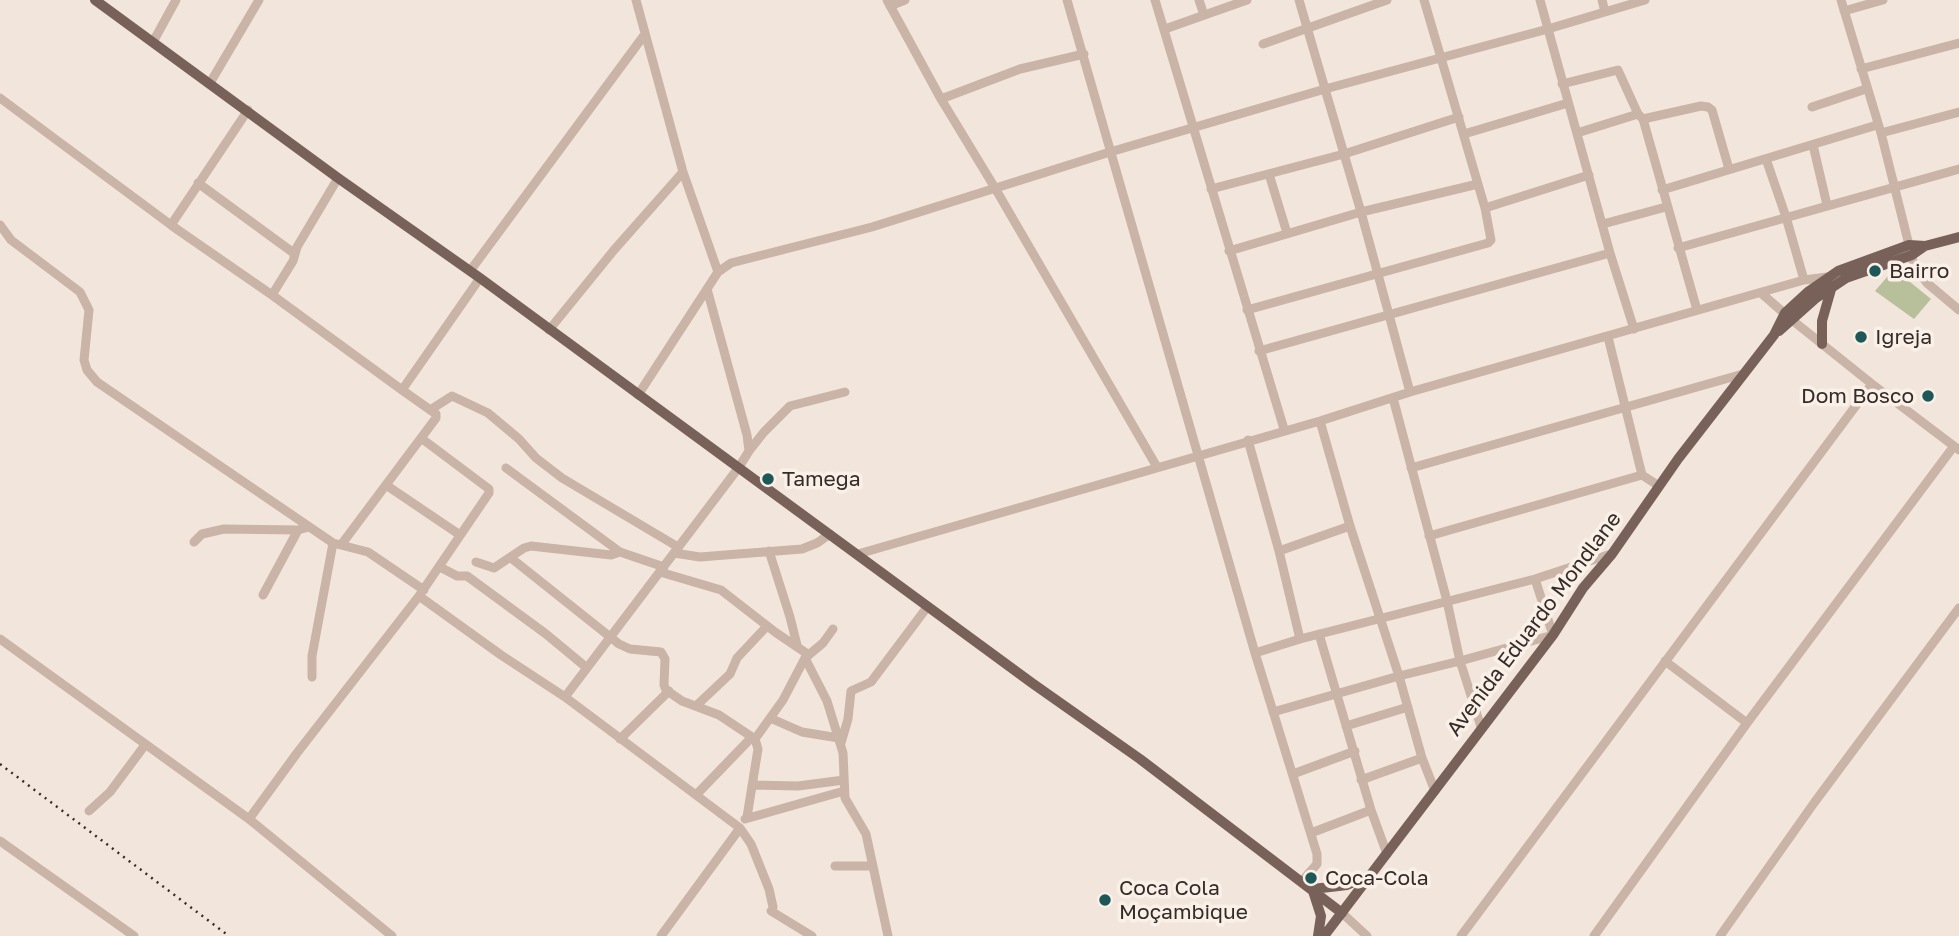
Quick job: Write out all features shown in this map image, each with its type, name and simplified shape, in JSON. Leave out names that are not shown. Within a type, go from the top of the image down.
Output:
[{"type":"main road","points":[[95,0],[1162,775],[1342,913]]},
{"type":"main road","name":"Avenida Eduardo Mondlane","points":[[1324,936],[1553,635],[1583,588],[1612,554],[1659,486],[1788,317],[1829,282],[1864,271],[1910,250],[1959,237]]},
{"type":"main road","points":[[1822,344],[1822,321],[1829,282]]},
{"type":"main road","points":[[1309,886],[1347,885],[1370,876]]},
{"type":"main road","points":[[1309,886],[1321,916],[1318,936]]},
{"type":"street","points":[[153,42],[176,0]]},
{"type":"street","points":[[210,83],[259,0]]},
{"type":"street","points":[[636,0],[683,172],[718,272]]},
{"type":"street","points":[[905,0],[888,3],[941,99],[1157,467]]},
{"type":"street","points":[[1067,0],[1255,653],[1317,854],[1317,863],[1309,886]]},
{"type":"street","points":[[1156,0],[1210,189],[1284,429]]},
{"type":"street","points":[[1199,0],[1204,15]]},
{"type":"street","points":[[1164,29],[1247,0]]},
{"type":"street","points":[[1298,0],[1361,212],[1410,392]]},
{"type":"street","points":[[1263,44],[1387,0]]},
{"type":"street","points":[[1247,310],[1488,243],[1492,236],[1423,0]]},
{"type":"street","points":[[1540,0],[1610,253],[1634,329]]},
{"type":"street","points":[[1602,0],[1605,12]]},
{"type":"street","points":[[638,395],[718,272],[731,262],[872,227],[1110,152],[1645,0]]},
{"type":"street","points":[[1841,0],[1919,274],[1959,310]]},
{"type":"street","points":[[1844,11],[1883,0]]},
{"type":"street","points":[[470,271],[645,34]]},
{"type":"street","points":[[1861,69],[1959,43]]},
{"type":"street","points":[[941,99],[1020,69],[1084,54]]},
{"type":"street","points":[[1562,84],[1618,70],[1640,116],[1697,310]]},
{"type":"street","points":[[1812,107],[1867,89]]},
{"type":"street","points":[[0,98],[437,416],[386,485],[337,544],[312,656],[312,677]]},
{"type":"street","points":[[1464,134],[1568,103]]},
{"type":"street","points":[[1577,134],[1640,116],[1707,107],[1712,110],[1729,169]]},
{"type":"street","points":[[171,225],[248,110]]},
{"type":"street","points":[[1662,190],[1813,145],[1959,112]]},
{"type":"street","points":[[1210,189],[1344,154],[1459,117]]},
{"type":"street","points":[[1813,145],[1827,205]]},
{"type":"street","points":[[1766,159],[1804,280]]},
{"type":"street","points":[[1678,248],[1959,169]]},
{"type":"street","points":[[549,330],[614,250],[683,172]]},
{"type":"street","points":[[1269,174],[1287,233]]},
{"type":"street","points":[[1485,208],[1589,175]]},
{"type":"street","points":[[272,295],[338,178]]},
{"type":"street","points":[[198,183],[295,254]]},
{"type":"street","points":[[1229,251],[1361,212],[1478,184]]},
{"type":"street","points":[[1603,224],[1666,207]]},
{"type":"street","points":[[0,225],[11,240],[80,292],[89,310],[84,360],[97,382],[309,527],[337,544],[368,552],[501,655],[565,697],[739,827],[751,844],[769,889],[772,909],[811,936]]},
{"type":"street","points":[[1259,351],[1610,253]]},
{"type":"street","points":[[402,390],[480,278]]},
{"type":"street","points":[[858,554],[1804,280],[1829,282]]},
{"type":"street","points":[[707,289],[749,450]]},
{"type":"street","points":[[1594,936],[1746,723],[1956,448],[1872,384],[1761,293]]},
{"type":"street","points":[[1608,337],[1642,475],[1659,486]]},
{"type":"street","points":[[1411,468],[1743,374]]},
{"type":"street","points":[[1461,936],[1872,384]]},
{"type":"street","points":[[565,697],[764,432],[790,406],[845,393]]},
{"type":"street","points":[[430,410],[452,396],[488,413],[519,439],[536,458],[562,478],[676,550],[700,557],[810,547],[830,534]]},
{"type":"street","points":[[1393,398],[1447,601],[1460,661],[1481,727]]},
{"type":"street","points":[[1320,421],[1422,758],[1435,791]]},
{"type":"street","points":[[249,819],[422,593],[489,493],[489,489],[421,438]]},
{"type":"street","points":[[1248,440],[1300,639]]},
{"type":"street","points":[[506,468],[620,552],[721,590],[767,626],[797,645],[807,657],[827,701],[840,741],[845,766],[844,791],[849,806],[866,834],[888,936]]},
{"type":"street","points":[[1429,536],[1642,475]]},
{"type":"street","points":[[386,485],[460,535]]},
{"type":"street","points":[[1279,551],[1350,526]]},
{"type":"street","points":[[194,542],[202,534],[224,529],[298,530],[309,527]]},
{"type":"street","points":[[263,595],[298,530]]},
{"type":"street","points":[[476,562],[494,568],[531,546],[611,555],[620,552]]},
{"type":"street","points":[[769,551],[797,645]]},
{"type":"street","points":[[1255,653],[1535,579],[1612,554]]},
{"type":"street","points":[[511,558],[610,638],[630,649],[656,650],[664,654],[664,685],[668,691],[682,701],[719,715],[753,738],[758,747],[747,817],[661,936]]},
{"type":"street","points":[[440,567],[457,576],[467,576],[547,634],[587,668]]},
{"type":"street","points":[[1273,712],[1553,635],[1535,579]]},
{"type":"street","points":[[840,741],[848,719],[851,691],[871,682],[928,606]]},
{"type":"street","points":[[1720,936],[1822,792],[1959,608]]},
{"type":"street","points":[[697,705],[730,674],[737,658],[767,626]]},
{"type":"street","points":[[696,795],[770,718],[783,701],[807,657],[833,629]]},
{"type":"street","points":[[1319,634],[1371,810],[1387,854]]},
{"type":"street","points":[[1,642],[249,819],[392,936]]},
{"type":"street","points":[[1665,661],[1746,723]]},
{"type":"street","points":[[620,738],[668,691]]},
{"type":"street","points":[[1346,726],[1408,708]]},
{"type":"street","points":[[770,718],[802,732],[840,741]]},
{"type":"street","points":[[89,811],[110,792],[145,745]]},
{"type":"street","points":[[1293,774],[1355,751]]},
{"type":"street","points":[[1362,780],[1422,758]]},
{"type":"street","points":[[752,785],[798,786],[844,780]]},
{"type":"street","points":[[747,817],[844,791]]},
{"type":"street","points":[[1311,833],[1371,810]]},
{"type":"street","points":[[1,844],[34,863],[134,936]]},
{"type":"street","points":[[835,866],[871,866]]},
{"type":"street","points":[[1342,913],[1367,936]]},
{"type":"green space","points":[[1894,269],[1931,299],[1914,319],[1875,291]]},
{"type":"railway","points":[[0,764],[229,936]]},
{"type":"place","name":"Bairro","points":[[1875,271]]},
{"type":"place","name":"Igreja","points":[[1861,337]]},
{"type":"place","name":"Dom Bosco","points":[[1928,396]]},
{"type":"place","name":"Tamega","points":[[768,479]]},
{"type":"place","name":"Coca-Cola","points":[[1311,878]]},
{"type":"place","name":"Coca Cola Moçambique","points":[[1105,900]]}]
